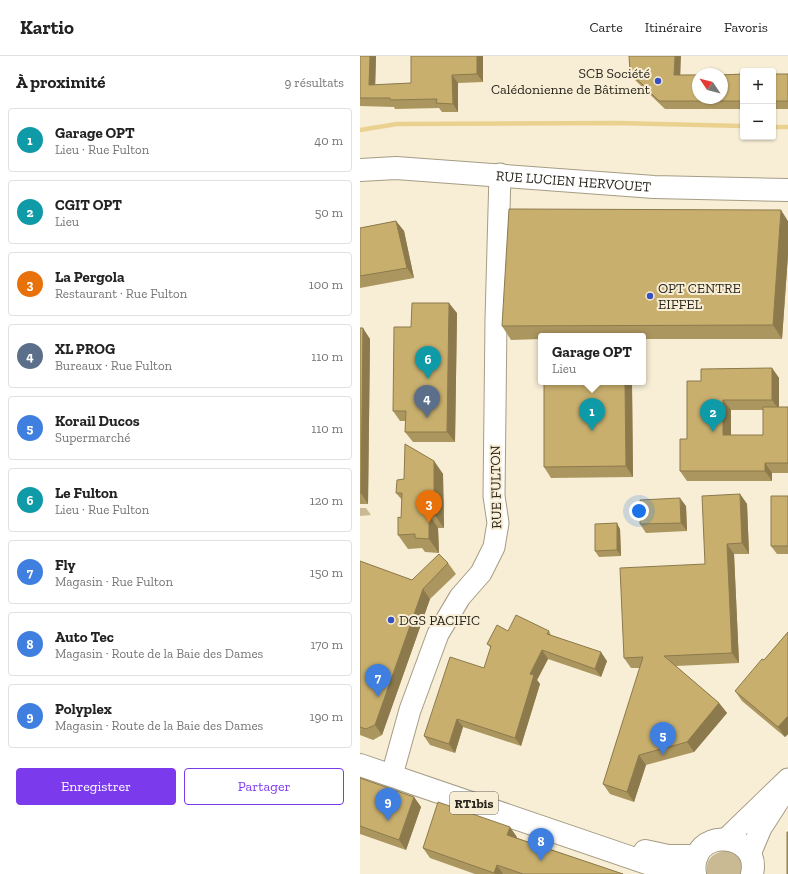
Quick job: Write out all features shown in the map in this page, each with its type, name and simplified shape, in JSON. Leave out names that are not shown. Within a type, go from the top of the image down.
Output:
[{"type":"main road","name":"RUE LUCIEN HERVOUET","points":[[360,170],[396,168],[500,174],[654,187],[788,190]]},
{"type":"main road","name":"RT1bis","points":[[360,765],[679,874]]},
{"type":"main road","points":[[696,865],[707,844],[717,839],[726,839],[742,844],[752,869]]},
{"type":"main road","name":"RT1bis","points":[[588,844],[611,844],[668,856],[696,865]]},
{"type":"street","name":"RUE FULTON","points":[[392,775],[410,710],[438,634],[460,597],[481,573],[494,547],[498,523],[494,496],[500,174]]},
{"type":"street","points":[[726,839],[788,779]]},
{"type":"street","points":[[752,869],[761,828],[788,787]]},
{"type":"shaded area","points":[[360,508],[366,508],[371,515],[360,516]]},
{"type":"shaded area","points":[[729,850],[740,856],[744,874],[707,874],[709,859],[719,852]]},
{"type":"building","points":[[360,56],[370,56],[369,85],[411,83],[411,56],[477,56],[477,74],[452,75],[453,104],[436,103],[437,99],[390,100],[390,98],[360,98]]},
{"type":"building","name":"SCB Société Calédonienne de Bâtiment","points":[[629,56],[675,56],[674,75],[692,75],[692,101],[659,101],[630,72]]},
{"type":"building","name":"SCB Société Calédonienne de Bâtiment","points":[[740,74],[740,101],[728,101],[728,75]]},
{"type":"building","points":[[776,74],[788,74],[788,101],[776,101]]},
{"type":"building","name":"OPT CENTRE EIFFEL","points":[[509,209],[781,210],[773,325],[502,326]]},
{"type":"building","points":[[396,221],[407,268],[360,276],[360,228]]},
{"type":"building","points":[[412,303],[449,303],[447,432],[405,432],[406,411],[393,411],[394,327],[411,327]]},
{"type":"building","points":[[360,328],[363,328],[361,493],[360,493]]},
{"type":"building","points":[[772,368],[772,400],[723,400],[723,435],[763,435],[763,407],[788,407],[788,463],[765,463],[765,471],[680,471],[680,439],[687,439],[687,381],[701,381],[701,369]]},
{"type":"building","points":[[544,385],[625,385],[626,466],[544,467]]},
{"type":"building","points":[[405,444],[434,461],[434,514],[429,514],[429,539],[415,538],[415,534],[398,535],[398,517],[401,518],[402,493],[396,493],[397,480],[404,479]]},
{"type":"building","points":[[740,494],[742,543],[727,544],[732,653],[664,656],[719,703],[687,742],[639,755],[627,792],[603,784],[643,657],[624,658],[620,568],[705,564],[702,496]]},
{"type":"building","points":[[771,496],[788,496],[788,546],[771,546]]},
{"type":"building","points":[[680,498],[681,523],[640,524],[640,500]]},
{"type":"building","points":[[617,523],[617,550],[595,551],[595,524]]},
{"type":"building","points":[[439,554],[448,563],[423,589],[375,725],[366,729],[360,727],[360,561],[412,580]]},
{"type":"building","points":[[516,615],[549,631],[547,634],[601,652],[595,669],[542,650],[530,674],[534,675],[515,738],[457,719],[449,744],[424,736],[450,657],[484,668],[491,646],[487,644],[497,625],[508,631]]},
{"type":"building","points":[[788,632],[788,716],[778,727],[735,691],[762,659],[764,660]]},
{"type":"building","points":[[360,778],[414,797],[399,840],[360,826]]},
{"type":"building","points":[[438,802],[510,827],[507,835],[623,874],[523,874],[497,865],[494,873],[423,848]]},
{"type":"building","points":[[788,832],[788,874],[787,874]]},
{"type":"waterway","points":[[360,130],[397,124],[616,123],[740,126]]},
{"type":"waterway","points":[[776,127],[788,127]]},
{"type":"place","name":"SCB Société Calédonienne de Bâtiment","points":[[658,81]]},
{"type":"place","name":"OPT CENTRE EIFFEL","points":[[650,296]]},
{"type":"place","name":"Le Fulton","points":[[428,379]]},
{"type":"place","name":"XL PROG","points":[[427,418]]},
{"type":"place","name":"Garage OPT","points":[[592,431]]},
{"type":"place","name":"CGIT OPT","points":[[713,432]]},
{"type":"place","name":"La Pergola","points":[[429,523]]},
{"type":"place","name":"DGS PACIFIC","points":[[391,620]]},
{"type":"place","name":"Fly","points":[[378,697]]},
{"type":"place","name":"Korail Ducos","points":[[663,755]]},
{"type":"place","name":"Polyplex","points":[[388,821]]},
{"type":"place","name":"Auto Tec","points":[[541,861]]}]
